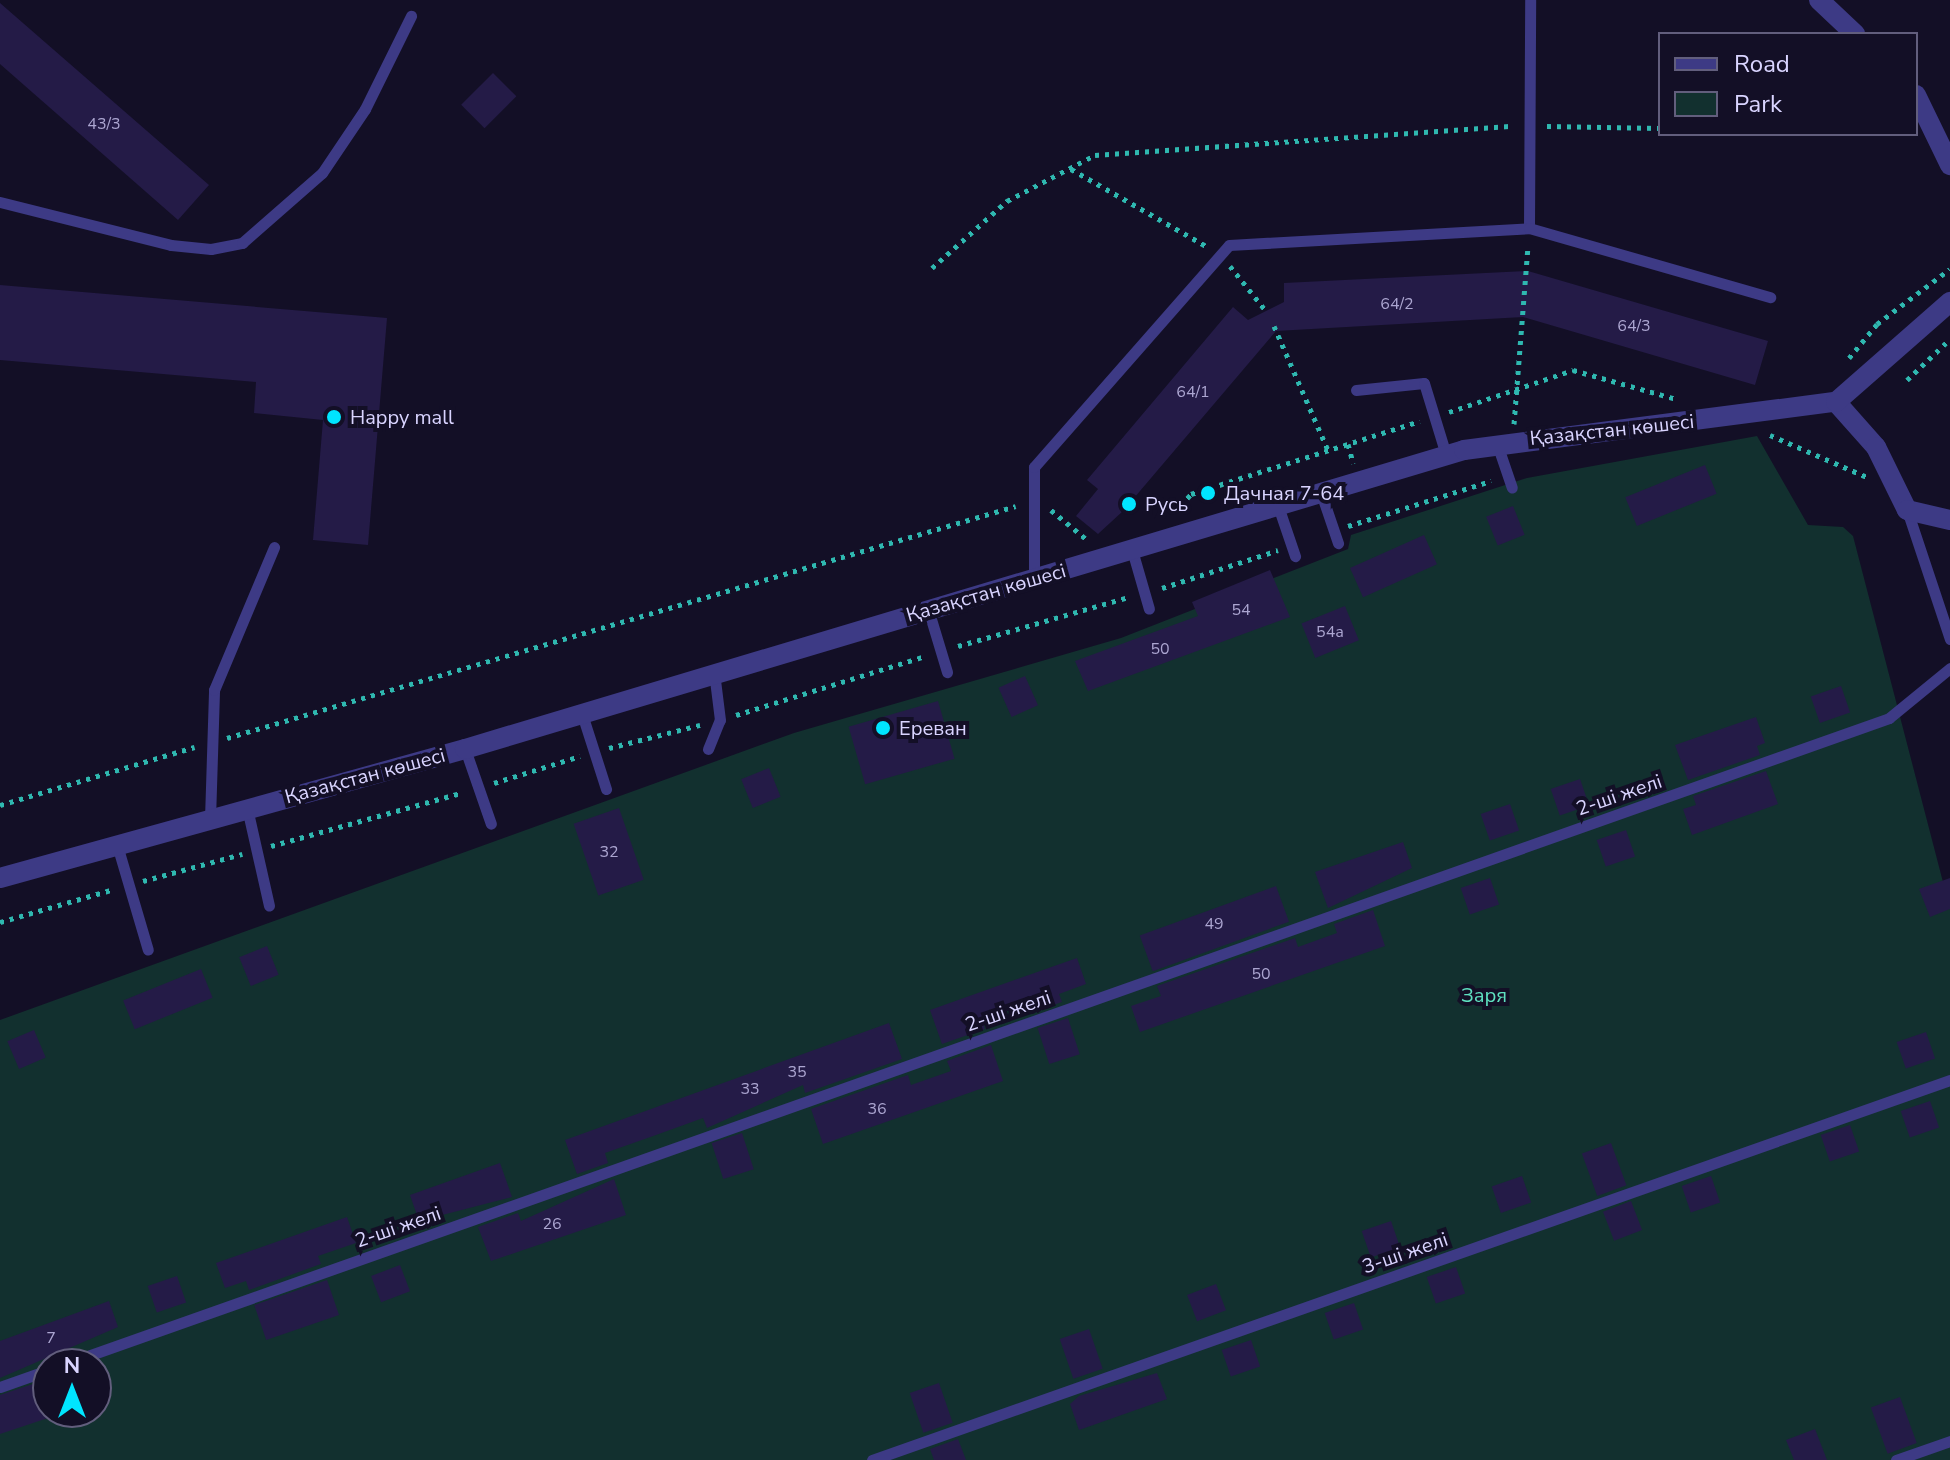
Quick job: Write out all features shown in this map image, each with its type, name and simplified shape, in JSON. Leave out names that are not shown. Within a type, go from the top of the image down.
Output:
[{"type":"street","points":[[1819,0],[1853,32]]},
{"type":"street","points":[[1918,99],[1950,165]]},
{"type":"street","name":"Қазақстан көшесі","points":[[0,878],[465,749],[580,711],[1446,455],[1504,442],[1790,413],[1836,402],[1950,302]]},
{"type":"street","points":[[1836,402],[1876,447],[1907,510],[1950,520]]},
{"type":"lane","points":[[1529,228],[1532,125],[1530,0]]},
{"type":"lane","points":[[0,202],[171,245],[211,249],[242,243],[322,173],[365,109],[411,16]]},
{"type":"lane","points":[[1034,579],[1031,503],[1034,467],[1229,245],[1529,228],[1770,297]]},
{"type":"lane","points":[[1356,390],[1424,383],[1446,455]]},
{"type":"lane","points":[[1504,442],[1512,488]]},
{"type":"lane","points":[[1321,493],[1338,543]]},
{"type":"lane","points":[[1278,506],[1295,556]]},
{"type":"lane","points":[[1907,510],[1950,639]]},
{"type":"lane","points":[[210,819],[214,690],[274,547]]},
{"type":"lane","points":[[1132,550],[1149,609]]},
{"type":"lane","points":[[928,609],[947,672]]},
{"type":"lane","name":"2-ші желі","points":[[110,1348],[1889,718],[1950,668]]},
{"type":"lane","points":[[708,749],[720,720],[714,672]]},
{"type":"lane","points":[[580,711],[606,789]]},
{"type":"lane","points":[[465,749],[491,824]]},
{"type":"lane","points":[[247,808],[269,906]]},
{"type":"lane","points":[[117,845],[148,950]]},
{"type":"lane","name":"3-ші желі","points":[[872,1460],[1950,1080]]},
{"type":"lane","points":[[0,1387],[32,1376]]},
{"type":"lane","points":[[1896,1460],[1950,1441]]},
{"type":"path","points":[[932,268],[1007,201],[1095,155],[1532,125],[1658,128]]},
{"type":"path","points":[[1070,168],[1221,254],[1266,311]]},
{"type":"path","points":[[1504,442],[1517,389],[1529,228]]},
{"type":"path","points":[[1840,367],[1877,324],[1950,269]]},
{"type":"path","points":[[1274,326],[1328,450]]},
{"type":"path","points":[[1907,380],[1950,339]]},
{"type":"path","points":[[1165,524],[1191,494],[1573,370],[1690,404]]},
{"type":"path","points":[[0,805],[1031,503],[1042,502],[1093,545]]},
{"type":"path","points":[[1367,508],[1370,519]]},
{"type":"green space","name":"Заря","points":[[1757,436],[1808,525],[1843,527],[1853,536],[1950,909],[1950,1460],[0,1460],[0,1020],[794,733],[1121,638],[1348,549],[1351,535],[1527,478]]},
{"type":"building","points":[[0,3],[209,185],[178,220],[0,64]]},
{"type":"building","points":[[493,73],[516,96],[485,128],[461,105]]},
{"type":"building","points":[[1528,271],[1768,341],[1755,385],[1523,317],[1276,331],[1123,511],[1098,534],[1076,516],[1098,489],[1087,480],[1233,307],[1248,320],[1284,302],[1284,283]]},
{"type":"building","name":"Happy mall","points":[[0,285],[387,318],[368,545],[313,540],[323,420],[254,413],[256,382],[0,360]]},
{"type":"building","points":[[1705,465],[1717,494],[1637,526],[1625,497]]},
{"type":"building","points":[[1513,506],[1525,535],[1498,546],[1486,517]]},
{"type":"building","points":[[1424,535],[1437,564],[1363,597],[1350,568]]},
{"type":"building","points":[[1270,570],[1290,617],[1088,691],[1075,661],[1198,616],[1192,602]]},
{"type":"building","points":[[1345,606],[1359,640],[1315,658],[1301,624]]},
{"type":"building","points":[[1025,676],[1038,705],[1012,717],[999,688]]},
{"type":"building","points":[[1841,686],[1850,712],[1820,723],[1811,696]]},
{"type":"building","points":[[938,701],[955,759],[865,784],[849,727]]},
{"type":"building","points":[[1756,717],[1765,743],[1757,746],[1760,755],[1688,780],[1675,745]]},
{"type":"building","points":[[769,768],[781,797],[753,808],[741,779]]},
{"type":"building","points":[[1766,771],[1778,804],[1692,835],[1683,809],[1696,805],[1693,796]]},
{"type":"building","points":[[1580,779],[1589,805],[1560,816],[1551,789]]},
{"type":"building","points":[[1510,804],[1519,830],[1490,841],[1481,814]]},
{"type":"building","points":[[619,808],[644,880],[598,895],[574,824]]},
{"type":"building","points":[[1626,830],[1635,856],[1606,867],[1597,840]]},
{"type":"building","points":[[1403,842],[1412,868],[1328,908],[1315,872]]},
{"type":"building","points":[[1490,878],[1499,904],[1470,915],[1461,888]]},
{"type":"building","points":[[1950,878],[1950,909],[1930,917],[1919,889]]},
{"type":"building","points":[[1276,886],[1289,922],[1153,971],[1140,936]]},
{"type":"building","points":[[1373,910],[1385,946],[1140,1032],[1131,1006],[1161,996],[1157,986],[1295,938],[1298,947],[1337,933],[1334,924]]},
{"type":"building","points":[[267,946],[279,975],[251,986],[239,957]]},
{"type":"building","points":[[1077,958],[1086,984],[1059,994],[1062,1002],[1033,1012],[1029,1003],[982,1020],[985,1029],[942,1044],[930,1010]]},
{"type":"building","points":[[201,969],[213,998],[135,1029],[123,1000]]},
{"type":"building","points":[[1068,1018],[1080,1054],[1049,1064],[1038,1028]]},
{"type":"building","points":[[889,1023],[902,1059],[805,1093],[803,1085],[707,1128],[703,1118],[605,1153],[608,1163],[577,1174],[565,1140]]},
{"type":"building","points":[[34,1030],[46,1058],[19,1069],[7,1041]]},
{"type":"building","points":[[1926,1032],[1935,1058],[1906,1069],[1897,1042]]},
{"type":"building","points":[[991,1045],[1003,1081],[823,1144],[811,1109],[908,1075],[911,1085],[951,1071],[947,1061]]},
{"type":"building","points":[[1930,1101],[1939,1127],[1910,1138],[1901,1111]]},
{"type":"building","points":[[1850,1125],[1859,1151],[1830,1162],[1821,1135]]},
{"type":"building","points":[[742,1133],[754,1169],[723,1179],[712,1143]]},
{"type":"building","points":[[1611,1143],[1626,1185],[1597,1196],[1582,1154]]},
{"type":"building","points":[[500,1163],[512,1197],[419,1221],[410,1195]]},
{"type":"building","points":[[1522,1176],[1531,1202],[1501,1213],[1492,1186]]},
{"type":"building","points":[[1711,1176],[1720,1202],[1691,1213],[1682,1186]]},
{"type":"building","points":[[614,1179],[626,1215],[491,1261],[478,1227],[518,1213],[521,1221]]},
{"type":"building","points":[[1631,1201],[1642,1230],[1614,1241],[1603,1212]]},
{"type":"building","points":[[347,1217],[356,1243],[318,1256],[321,1264],[249,1290],[246,1281],[225,1288],[216,1263]]},
{"type":"building","points":[[1391,1221],[1400,1247],[1371,1258],[1362,1231]]},
{"type":"building","points":[[400,1265],[410,1291],[381,1302],[371,1276]]},
{"type":"building","points":[[1456,1267],[1465,1293],[1436,1304],[1427,1277]]},
{"type":"building","points":[[177,1276],[186,1302],[157,1313],[148,1286]]},
{"type":"building","points":[[327,1280],[339,1315],[266,1340],[254,1305]]},
{"type":"building","points":[[1216,1284],[1226,1310],[1197,1321],[1187,1295]]},
{"type":"building","points":[[109,1301],[118,1327],[69,1348],[32,1348],[32,1364],[0,1378],[0,1341]]},
{"type":"building","points":[[1354,1303],[1363,1329],[1334,1340],[1325,1313]]},
{"type":"building","points":[[1089,1329],[1103,1369],[1073,1379],[1060,1339]]},
{"type":"building","points":[[1251,1340],[1260,1366],[1231,1377],[1222,1350]]},
{"type":"building","points":[[1157,1373],[1167,1399],[1079,1430],[1070,1404],[1079,1396]]},
{"type":"building","points":[[939,1383],[953,1423],[923,1433],[910,1393]]},
{"type":"building","points":[[32,1384],[32,1423],[0,1434],[0,1395]]},
{"type":"building","points":[[1900,1397],[1917,1443],[1888,1454],[1871,1408]]},
{"type":"building","points":[[1815,1429],[1827,1460],[1794,1460],[1786,1440]]},
{"type":"building","points":[[958,1439],[966,1460],[934,1460],[930,1449]]},
{"type":"place","name":"Happy mall","points":[[334,417]]},
{"type":"place","name":"Дачная 7-64","points":[[1208,493]]},
{"type":"place","name":"Русь","points":[[1129,504]]},
{"type":"place","name":"Ереван","points":[[883,728]]}]
